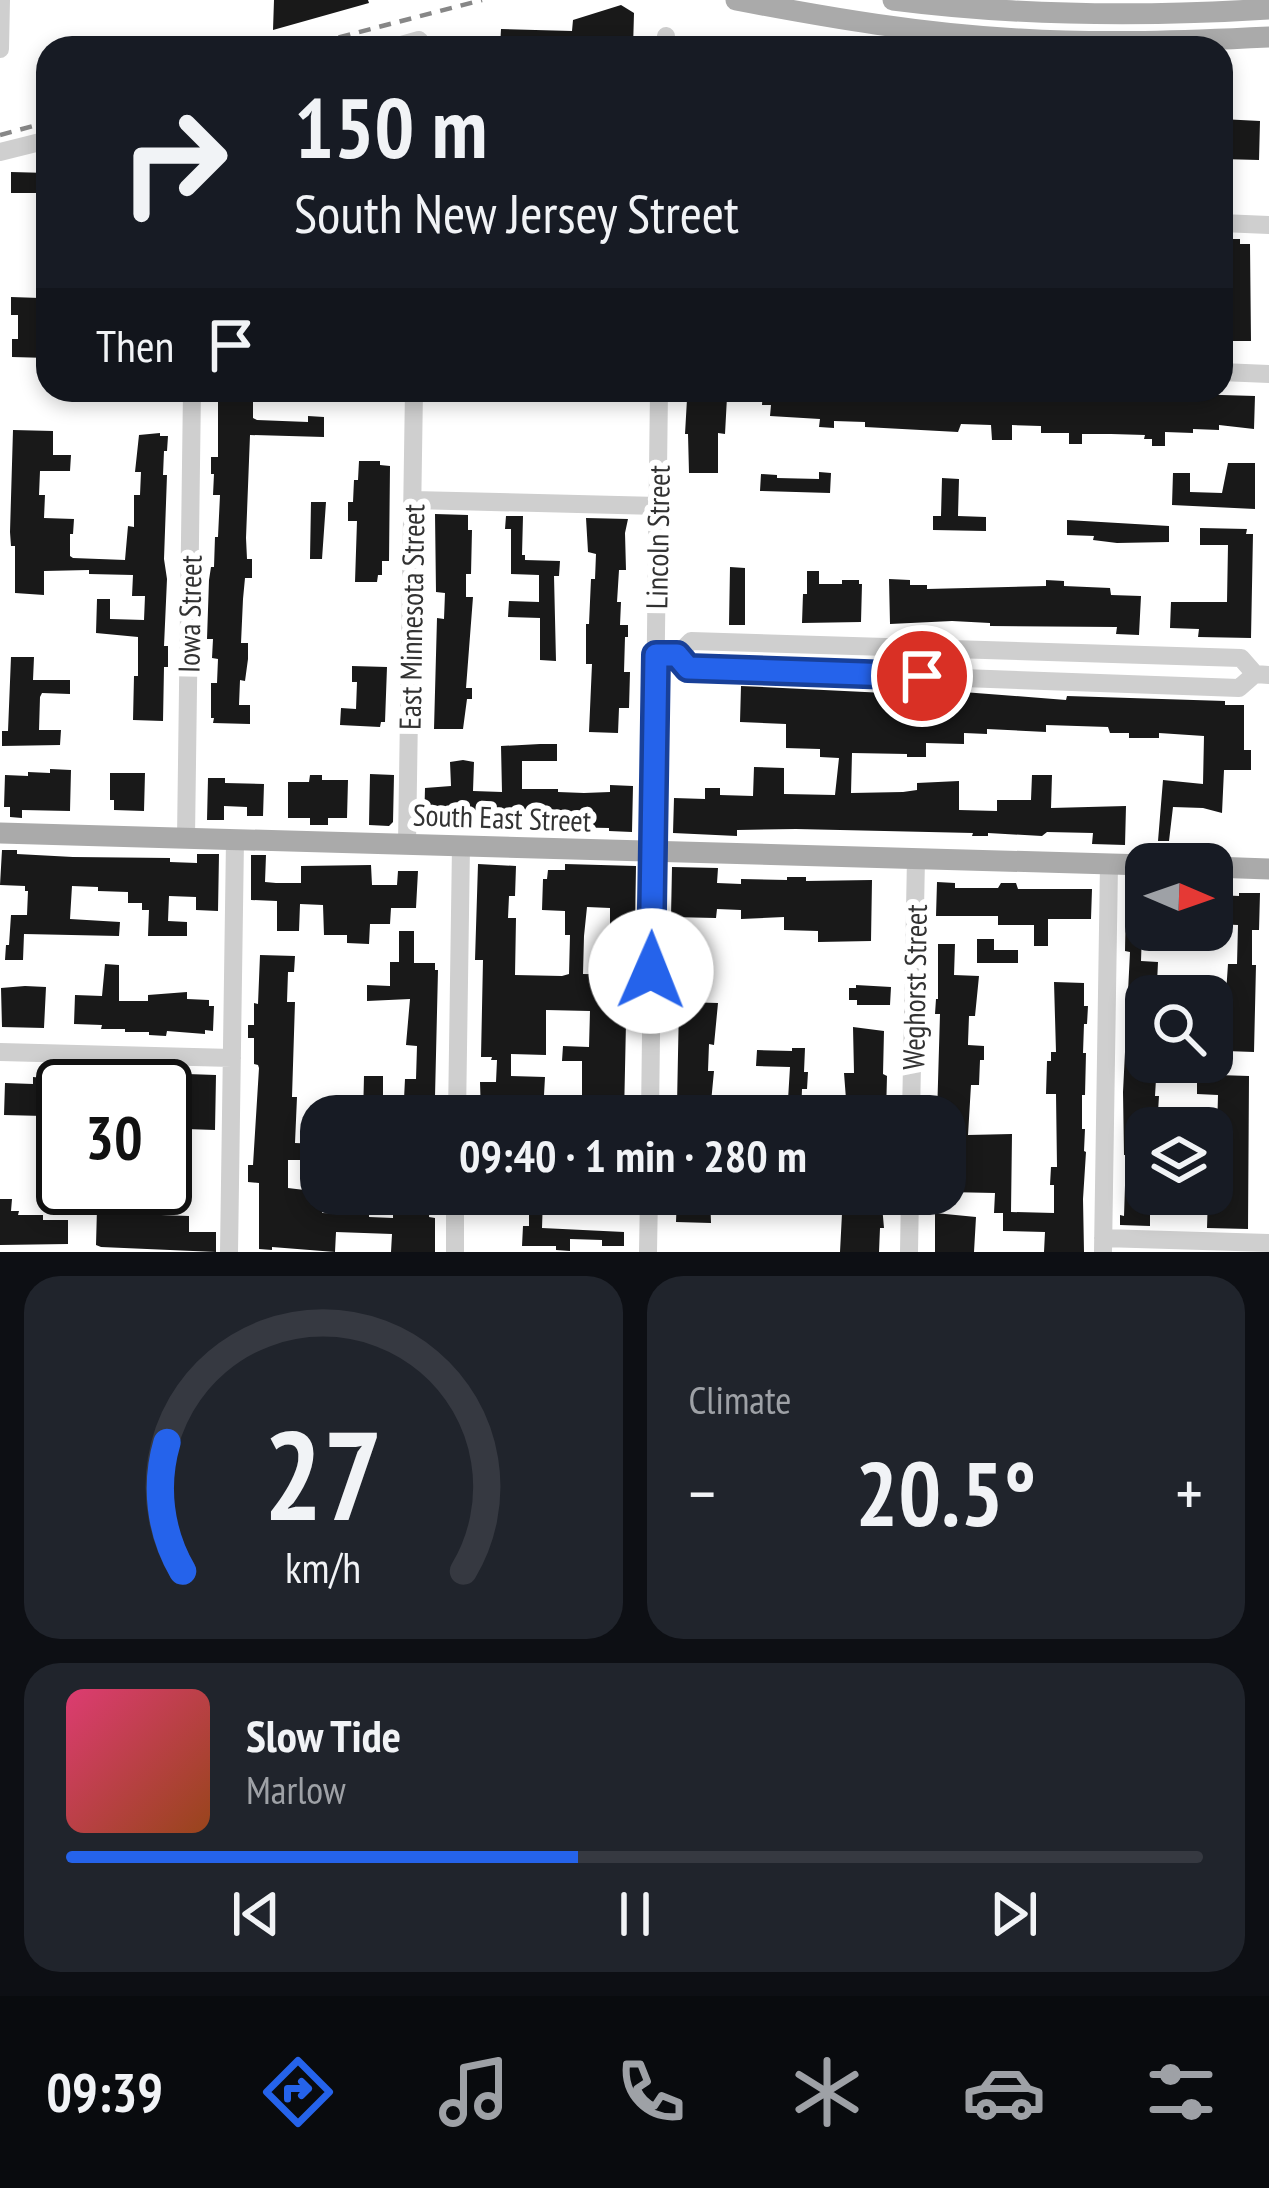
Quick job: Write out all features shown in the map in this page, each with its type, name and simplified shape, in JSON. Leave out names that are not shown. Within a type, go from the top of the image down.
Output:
[{"type":"main road","points":[[736,0],[828,18],[976,36]]},
{"type":"main road","points":[[893,0],[1070,14],[1269,9]]},
{"type":"main road","points":[[1233,38],[1269,37]]},
{"type":"main road","name":"South East Street","points":[[0,833],[1125,864]]},
{"type":"main road","points":[[1233,868],[1269,869]]},
{"type":"street","points":[[0,49],[1,0]]},
{"type":"street","points":[[0,152],[36,143]]},
{"type":"street","points":[[1233,224],[1269,225]]},
{"type":"street","points":[[1233,372],[1269,374]]},
{"type":"street","name":"Iowa Street","points":[[186,838],[192,402]]},
{"type":"street","name":"East Minnesota Street","points":[[407,844],[414,402]]},
{"type":"street","name":"Lincoln Street","points":[[650,1095],[659,402]]},
{"type":"street","points":[[412,500],[658,506]]},
{"type":"street","points":[[656,655],[677,655],[691,641],[1241,658],[1262,674],[1239,688],[688,668],[677,655]]},
{"type":"street","points":[[229,1252],[235,840]]},
{"type":"street","points":[[457,1095],[461,846]]},
{"type":"street","name":"Weghorst Street","points":[[911,1095],[916,858]]},
{"type":"street","points":[[1109,864],[1103,1245],[1269,1243]]},
{"type":"street","points":[[0,1052],[232,1058]]},
{"type":"street","points":[[454,1252],[455,1215]]},
{"type":"street","points":[[648,1252],[649,1215]]},
{"type":"street","points":[[909,1252],[910,1215]]},
{"type":"building","points":[[274,0],[368,0],[369,3],[273,30]]},
{"type":"building","points":[[621,5],[634,13],[633,36],[501,36],[501,29],[572,31],[573,20]]},
{"type":"building","points":[[1233,120],[1260,121],[1259,160],[1233,159]]},
{"type":"building","points":[[11,172],[36,173],[36,193],[11,193]]},
{"type":"building","points":[[1233,239],[1250,244],[1251,341],[1233,341]]},
{"type":"building","points":[[11,297],[36,298],[36,358],[12,357],[18,315],[11,315]]},
{"type":"building","points":[[1233,395],[1255,396],[1254,429],[1219,425],[1219,430],[1165,432],[1165,446],[1152,446],[1152,439],[1144,439],[1145,435],[1111,434],[1082,434],[1082,444],[1069,444],[1069,433],[1041,433],[1041,426],[1012,425],[1012,440],[992,440],[991,425],[961,424],[958,432],[865,427],[865,422],[834,421],[834,428],[819,427],[820,419],[770,416],[771,405],[762,405],[1233,402]]},
{"type":"building","points":[[218,402],[253,402],[257,420],[308,422],[308,416],[324,417],[324,437],[250,435],[246,538],[252,578],[245,578],[241,643],[248,643],[248,659],[245,681],[240,680],[239,705],[250,705],[250,724],[213,723],[211,718],[211,683],[217,683],[218,659],[212,658],[213,639],[207,639],[209,580],[220,495],[213,495],[211,457],[218,457]]},
{"type":"building","points":[[687,402],[727,402],[725,434],[718,433],[718,473],[689,473]]},
{"type":"building","points":[[13,430],[53,431],[53,455],[71,455],[70,471],[40,471],[39,495],[45,495],[44,518],[74,519],[70,534],[73,558],[125,560],[128,526],[134,527],[134,495],[140,495],[141,472],[135,472],[139,435],[168,436],[163,475],[167,475],[164,646],[168,646],[168,667],[164,667],[163,721],[133,720],[138,637],[96,633],[97,599],[110,599],[110,619],[144,620],[145,596],[132,596],[133,575],[44,571],[44,595],[15,593],[15,546],[11,546],[10,532]]},
{"type":"building","points":[[359,461],[390,466],[389,561],[382,561],[377,582],[355,582],[357,521],[348,521],[348,502],[353,502]]},
{"type":"building","points":[[1228,463],[1255,463],[1255,509],[1172,505],[1173,473],[1190,473],[1190,492],[1222,493]]},
{"type":"building","points":[[819,472],[831,473],[830,493],[760,491],[761,474],[819,479]]},
{"type":"building","points":[[942,478],[959,479],[958,516],[986,517],[986,531],[933,530],[933,516],[941,516]]},
{"type":"building","points":[[311,502],[326,502],[322,559],[310,559]]},
{"type":"building","points":[[435,514],[468,515],[468,530],[472,530],[471,574],[466,574],[466,597],[473,597],[466,688],[472,688],[472,699],[467,699],[463,729],[434,729],[437,618],[444,619],[445,593],[436,592]]},
{"type":"building","points":[[506,516],[523,516],[525,560],[560,561],[559,576],[554,576],[556,661],[540,660],[540,618],[508,617],[509,601],[539,602],[539,575],[511,574],[511,529],[505,529]]},
{"type":"building","points":[[586,518],[628,519],[626,570],[619,570],[617,602],[621,602],[620,625],[628,625],[624,672],[630,672],[629,708],[619,708],[618,733],[589,732],[592,664],[586,664],[586,624],[596,554],[588,552]]},
{"type":"building","points":[[1067,520],[1169,526],[1169,542],[1117,543],[1067,535]]},
{"type":"building","points":[[1200,528],[1247,529],[1246,534],[1253,534],[1251,638],[1198,637],[1199,629],[1170,628],[1171,602],[1227,602],[1228,545],[1200,545]]},
{"type":"building","points":[[730,567],[745,568],[745,625],[729,625]]},
{"type":"building","points":[[807,571],[819,571],[819,584],[859,580],[861,622],[802,623]]},
{"type":"building","points":[[889,579],[910,580],[910,585],[927,585],[927,589],[1046,586],[1046,580],[1064,581],[1064,586],[1110,588],[1111,595],[1141,596],[1139,635],[1116,634],[1117,627],[990,626],[952,621],[890,624]]},
{"type":"building","points":[[11,657],[34,657],[33,680],[70,680],[70,694],[42,693],[40,697],[39,730],[61,730],[60,745],[2,746],[2,731],[8,731]]},
{"type":"building","points":[[352,666],[387,667],[385,722],[380,727],[340,725],[341,708],[356,709]]},
{"type":"building","points":[[741,686],[1066,700],[1067,696],[1225,701],[1225,705],[1244,705],[1244,750],[1251,750],[1251,770],[1224,770],[1222,813],[1173,807],[1169,841],[1158,841],[1163,780],[1203,784],[1204,736],[1159,733],[1159,738],[1129,738],[1129,733],[1110,733],[1108,727],[1046,725],[1046,732],[987,729],[987,734],[964,733],[964,744],[926,743],[926,757],[852,753],[851,793],[903,792],[917,790],[917,783],[959,781],[959,810],[997,811],[997,800],[1031,800],[1032,775],[1052,775],[1051,808],[1126,806],[1125,845],[1092,844],[1093,833],[972,836],[796,829],[737,830],[737,836],[673,833],[674,798],[705,799],[705,788],[720,788],[720,795],[753,796],[754,767],[784,768],[784,794],[835,795],[839,758],[820,757],[820,749],[786,748],[786,724],[740,722]]},
{"type":"building","points":[[557,744],[557,761],[522,761],[522,789],[584,793],[610,792],[610,785],[633,786],[632,832],[560,827],[560,822],[535,822],[535,816],[471,817],[470,823],[424,828],[425,788],[451,786],[450,762],[474,762],[473,791],[502,792],[501,746]]},
{"type":"building","points":[[50,769],[71,770],[70,811],[22,810],[22,818],[10,817],[10,807],[4,807],[5,775],[28,776],[28,772],[50,773]]},
{"type":"building","points":[[110,773],[145,773],[144,811],[114,810]]},
{"type":"building","points":[[370,774],[394,775],[389,826],[369,825]]},
{"type":"building","points":[[310,775],[348,780],[347,818],[310,825],[310,818],[288,818],[288,782],[309,782]]},
{"type":"building","points":[[208,778],[264,784],[263,816],[247,816],[247,807],[224,806],[224,820],[207,820]]},
{"type":"building","points":[[2,850],[197,863],[197,854],[219,854],[218,911],[196,910],[196,897],[169,896],[168,921],[187,922],[187,936],[148,936],[149,910],[142,910],[142,903],[128,903],[128,892],[72,886],[70,919],[120,922],[119,936],[24,934],[23,960],[5,960],[11,915],[27,915],[28,891],[25,886],[0,885]]},
{"type":"building","points":[[251,855],[266,855],[265,882],[301,883],[301,866],[371,865],[372,885],[397,885],[398,871],[418,871],[416,908],[391,908],[390,924],[370,924],[369,944],[347,943],[347,935],[324,935],[323,905],[300,904],[299,931],[277,931],[277,901],[251,900]]},
{"type":"building","points":[[478,864],[516,866],[508,918],[516,918],[515,975],[562,976],[569,974],[570,935],[565,935],[565,911],[542,910],[543,879],[548,870],[565,870],[565,864],[636,866],[635,926],[610,925],[610,908],[587,907],[584,936],[583,974],[627,975],[624,1095],[582,1095],[582,1061],[562,1061],[563,1046],[589,1047],[590,1011],[546,1010],[546,1055],[511,1054],[511,1076],[545,1077],[544,1095],[480,1095],[480,1082],[496,1082],[497,1060],[481,1057],[483,960],[475,960]]},
{"type":"building","points":[[672,867],[718,868],[717,883],[787,877],[872,880],[871,941],[818,942],[818,931],[784,930],[784,917],[741,919],[741,910],[717,909],[716,918],[671,917]]},
{"type":"building","points":[[937,882],[955,883],[955,888],[1016,883],[1018,889],[1092,889],[1091,919],[1048,919],[1048,946],[1034,946],[1034,925],[998,925],[998,916],[936,916]]},
{"type":"building","points":[[1260,893],[1259,930],[1252,930],[1254,1052],[1233,1051],[1233,975],[1227,975],[1228,964],[1237,964],[1233,896]]},
{"type":"building","points":[[399,931],[414,931],[414,963],[435,963],[438,970],[435,1095],[404,1095],[405,1079],[416,1079],[417,1046],[406,1045],[410,999],[367,1001],[367,985],[390,986],[390,962],[399,962]]},
{"type":"building","points":[[977,939],[994,939],[994,950],[1018,950],[1018,963],[977,963]]},
{"type":"building","points":[[938,944],[955,944],[954,975],[979,976],[968,1045],[984,1046],[979,1085],[971,1085],[968,1135],[1012,1134],[1011,1212],[1054,1213],[1054,1185],[1050,1185],[1051,1167],[1057,1167],[1056,1094],[1046,1094],[1047,1061],[1056,1052],[1054,982],[1084,983],[1084,1006],[1088,1006],[1082,1095],[1084,1252],[1044,1252],[1045,1232],[1003,1231],[1003,1213],[994,1213],[995,1193],[966,1192],[966,1095],[938,1095]]},
{"type":"building","points":[[1125,951],[1141,951],[1141,961],[1158,962],[1157,975],[1129,975],[1130,952]]},
{"type":"building","points":[[260,955],[295,956],[294,972],[288,972],[287,1002],[295,1002],[292,1097],[297,1097],[295,1143],[300,1143],[300,1160],[288,1160],[288,1188],[300,1189],[300,1215],[429,1215],[435,1218],[435,1252],[391,1252],[392,1234],[336,1232],[335,1252],[259,1249],[259,1183],[248,1182],[259,1068],[254,1064],[254,1038],[248,1038],[248,1025],[254,1025],[254,1003],[258,1004]]},
{"type":"building","points":[[105,964],[119,965],[119,1001],[148,1001],[148,995],[187,992],[187,999],[209,1000],[209,1006],[214,1006],[213,1031],[167,1031],[166,1036],[74,1024],[75,995],[102,996]]},
{"type":"building","points":[[46,987],[44,1028],[2,1027],[1,988]]},
{"type":"building","points":[[891,987],[890,1005],[857,1005],[857,1000],[849,1000],[849,988]]},
{"type":"building","points":[[718,1003],[714,1045],[709,1044],[712,1095],[677,1095],[679,1004]]},
{"type":"building","points":[[853,1027],[884,1031],[886,1095],[846,1095],[844,1073],[854,1073]]},
{"type":"building","points":[[805,1048],[807,1089],[802,1089],[802,1095],[788,1095],[790,1067],[756,1066],[757,1050]]},
{"type":"building","points":[[1125,1052],[1125,1083],[1156,1083],[1155,1096],[1159,1096],[1158,1107],[1125,1107],[1125,1155],[1124,1155]]},
{"type":"building","points":[[192,1074],[216,1075],[215,1130],[192,1129]]},
{"type":"building","points":[[1233,1075],[1249,1076],[1248,1229],[1207,1228],[1207,1215],[1233,1215],[1233,1107],[1218,1107],[1218,1095],[1197,1094],[1197,1083],[1233,1083]]},
{"type":"building","points":[[364,1076],[383,1076],[383,1095],[364,1095]]},
{"type":"building","points":[[36,1077],[36,1116],[4,1115],[5,1083],[33,1084]]},
{"type":"building","points":[[1125,1186],[1125,1215],[1150,1215],[1150,1226],[1120,1225],[1120,1215],[1124,1216]]},
{"type":"building","points":[[0,1199],[12,1199],[11,1211],[19,1211],[18,1215],[68,1220],[68,1244],[0,1245]]},
{"type":"building","points":[[97,1215],[189,1216],[189,1232],[216,1232],[216,1252],[96,1245]]},
{"type":"building","points":[[529,1215],[542,1215],[542,1228],[624,1232],[624,1246],[570,1239],[570,1251],[522,1246],[523,1226],[529,1226]]},
{"type":"building","points":[[676,1215],[711,1215],[711,1223],[676,1222]]},
{"type":"building","points":[[842,1215],[883,1215],[879,1252],[840,1252]]},
{"type":"building","points":[[935,1215],[976,1217],[974,1252],[935,1252]]},
{"type":"railway","points":[[344,36],[482,0]]},
{"type":"railway","points":[[0,135],[36,125]]},
{"type":"route","points":[[651,971],[656,655],[677,655],[688,668],[922,676]]}]
